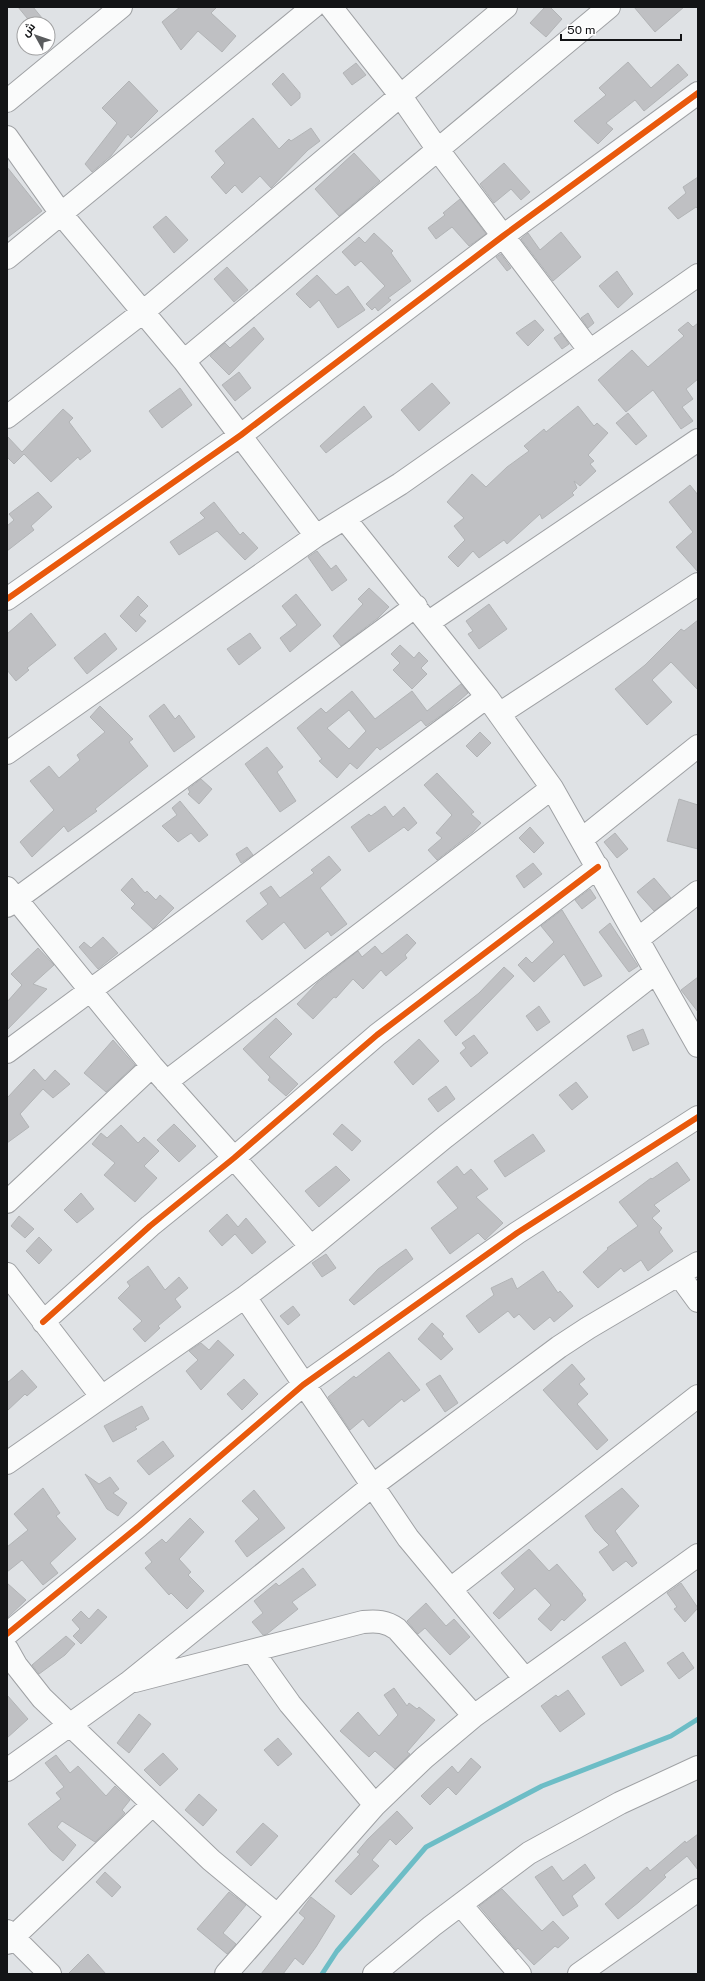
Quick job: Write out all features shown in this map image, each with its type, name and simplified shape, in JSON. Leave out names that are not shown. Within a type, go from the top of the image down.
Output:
[{"type":"street","points":[[7,101],[121,7]]},
{"type":"street","points":[[7,258],[62,215],[313,7]]},
{"type":"street","points":[[331,7],[400,95],[438,150],[590,351]]},
{"type":"street","points":[[7,417],[143,312],[506,7]]},
{"type":"street","points":[[184,361],[609,7]]},
{"type":"street","points":[[7,599],[241,434],[503,236],[698,93]]},
{"type":"street","points":[[7,137],[62,215],[184,361],[241,434],[266,471],[316,536]]},
{"type":"street","points":[[7,754],[316,536],[406,480],[698,275]]},
{"type":"street","points":[[311,1247],[159,1074],[90,990],[10,897],[422,614],[698,440]]},
{"type":"street","points":[[345,519],[422,614],[493,706],[552,788],[698,1046]]},
{"type":"street","points":[[7,1052],[90,990],[493,706],[698,584]]},
{"type":"street","points":[[582,839],[698,746]]},
{"type":"street","points":[[7,1202],[159,1074],[552,788]]},
{"type":"street","points":[[43,1322],[145,1230],[234,1158],[291,1108],[409,1010],[598,867]]},
{"type":"street","points":[[638,939],[698,892]]},
{"type":"street","points":[[7,1463],[245,1297],[311,1247],[445,1137],[656,972]]},
{"type":"street","points":[[7,1634],[139,1526],[303,1385],[517,1233],[698,1117]]},
{"type":"street","points":[[7,1770],[128,1683],[372,1486],[559,1347],[588,1328],[698,1263]]},
{"type":"street","points":[[7,1274],[15,1301],[43,1322],[101,1396]]},
{"type":"street","points":[[679,1275],[698,1301]]},
{"type":"street","points":[[245,1297],[303,1385],[408,1538],[452,1588],[526,1679]]},
{"type":"street","points":[[452,1588],[698,1396]]},
{"type":"street","points":[[226,1974],[375,1805],[424,1758],[474,1716],[698,1555]]},
{"type":"street","points":[[128,1683],[253,1652],[363,1622],[388,1622],[398,1628],[474,1716]]},
{"type":"street","points":[[7,1649],[30,1684],[42,1698],[211,1860],[277,1915]]},
{"type":"street","points":[[253,1652],[290,1704],[375,1805]]},
{"type":"street","points":[[374,1974],[510,1867],[553,1840],[620,1803],[698,1767]]},
{"type":"street","points":[[50,1974],[9,1938],[152,1804]]},
{"type":"street","points":[[579,1974],[698,1890]]},
{"type":"street","points":[[461,1905],[520,1974]]},
{"type":"building","points":[[18,7],[33,7],[40,16],[25,16]]},
{"type":"building","points":[[180,7],[217,7],[211,13],[236,36],[222,52],[198,31],[181,50],[162,22]]},
{"type":"building","points":[[545,7],[550,7],[562,19],[546,37],[530,23]]},
{"type":"building","points":[[634,7],[684,7],[655,32]]},
{"type":"building","points":[[628,62],[651,88],[678,64],[688,75],[644,111],[635,100],[606,123],[613,129],[598,144],[574,121],[606,95],[599,88]]},
{"type":"building","points":[[356,63],[366,75],[352,85],[343,73]]},
{"type":"building","points":[[283,73],[300,93],[300,98],[291,106],[272,84]]},
{"type":"building","points":[[129,81],[158,111],[131,138],[128,134],[111,156],[92,172],[85,164],[117,123],[102,108]]},
{"type":"building","points":[[253,118],[279,149],[289,139],[291,141],[311,128],[320,141],[308,150],[271,188],[260,176],[242,193],[235,185],[226,194],[211,177],[225,163],[215,151]]},
{"type":"building","points":[[354,153],[380,181],[339,216],[315,189]]},
{"type":"building","points":[[504,163],[530,192],[521,200],[511,189],[494,203],[480,184]]},
{"type":"building","points":[[7,167],[42,211],[7,238]]},
{"type":"building","points":[[698,177],[698,209],[696,207],[678,219],[668,208],[686,193],[683,187]]},
{"type":"building","points":[[460,199],[486,234],[469,246],[452,227],[436,239],[428,228],[445,215],[443,213]]},
{"type":"building","points":[[166,216],[188,240],[174,253],[153,227]]},
{"type":"building","points":[[561,232],[581,257],[553,281],[521,239],[528,233],[540,250]]},
{"type":"building","points":[[374,233],[393,251],[391,253],[411,281],[388,298],[391,300],[378,311],[375,307],[372,310],[366,304],[385,286],[361,261],[355,266],[342,252],[359,237],[365,243]]},
{"type":"building","points":[[501,254],[511,268],[507,271],[496,257]]},
{"type":"building","points":[[227,267],[248,290],[234,302],[214,279]]},
{"type":"building","points":[[617,271],[633,294],[618,308],[599,286]]},
{"type":"building","points":[[317,275],[336,295],[348,286],[365,310],[338,328],[319,300],[310,308],[296,294]]},
{"type":"building","points":[[588,313],[594,323],[588,328],[581,318]]},
{"type":"building","points":[[535,320],[544,330],[528,346],[516,333]]},
{"type":"building","points":[[688,322],[693,327],[698,323],[698,379],[686,389],[693,399],[682,407],[693,421],[681,429],[653,390],[626,412],[598,380],[632,350],[648,367],[684,336],[678,330]]},
{"type":"building","points":[[254,327],[264,339],[229,375],[210,356],[225,343],[230,348]]},
{"type":"building","points":[[561,333],[569,344],[562,349],[554,338]]},
{"type":"building","points":[[239,372],[251,388],[235,401],[222,385]]},
{"type":"building","points":[[432,383],[450,403],[419,431],[401,410]]},
{"type":"building","points":[[180,388],[192,405],[162,428],[149,411]]},
{"type":"building","points":[[364,406],[372,417],[326,453],[320,446]]},
{"type":"building","points":[[578,406],[594,426],[597,423],[608,433],[588,455],[594,461],[590,464],[596,471],[580,486],[574,481],[577,488],[572,493],[574,495],[542,519],[540,514],[507,544],[504,540],[479,558],[473,551],[458,567],[448,557],[465,540],[454,526],[464,518],[447,502],[472,474],[486,487],[507,467],[529,451],[524,446],[544,429],[546,432]]},
{"type":"building","points":[[63,409],[73,418],[69,422],[91,451],[80,460],[78,457],[51,482],[24,454],[14,464],[7,457],[7,436],[22,452]]},
{"type":"building","points":[[628,413],[647,436],[636,445],[616,423]]},
{"type":"building","points":[[690,485],[698,495],[698,572],[676,547],[693,532],[669,502]]},
{"type":"building","points":[[38,492],[52,507],[31,526],[34,530],[7,551],[7,526],[14,520],[9,514]]},
{"type":"building","points":[[214,502],[240,535],[243,532],[258,548],[245,560],[217,531],[179,555],[170,542],[205,518],[200,513]]},
{"type":"building","points":[[317,551],[331,569],[336,565],[347,580],[332,591],[308,557]]},
{"type":"building","points":[[369,588],[389,607],[378,618],[341,646],[333,636],[363,604],[358,599]]},
{"type":"building","points":[[296,594],[321,625],[290,652],[280,638],[297,625],[282,606]]},
{"type":"building","points":[[138,596],[148,606],[139,615],[146,621],[136,632],[120,616]]},
{"type":"building","points":[[489,604],[507,629],[479,649],[468,634],[473,631],[466,621]]},
{"type":"building","points":[[31,613],[56,645],[27,668],[29,670],[16,681],[7,670],[7,634]]},
{"type":"building","points":[[698,620],[698,690],[671,662],[652,680],[672,702],[647,725],[615,689],[645,665],[681,629],[684,631]]},
{"type":"building","points":[[105,633],[117,649],[87,674],[74,658]]},
{"type":"building","points":[[250,633],[261,648],[239,665],[227,649]]},
{"type":"building","points":[[400,645],[414,658],[419,652],[428,661],[421,668],[427,674],[412,689],[393,670],[400,663],[391,654]]},
{"type":"building","points":[[461,684],[468,693],[446,712],[426,726],[421,720],[380,750],[377,747],[357,769],[350,763],[337,778],[319,761],[322,759],[297,728],[321,708],[326,713],[352,691],[375,719],[412,691],[427,711]],"holes":[[[349,710],[366,731],[349,749],[327,728]]]},
{"type":"building","points":[[164,704],[175,719],[179,715],[195,737],[174,752],[149,716]]},
{"type":"building","points":[[100,706],[133,739],[129,742],[148,766],[95,809],[97,811],[68,832],[64,826],[32,857],[20,842],[54,810],[30,781],[49,766],[59,778],[80,760],[77,755],[105,732],[90,717]]},
{"type":"building","points":[[480,732],[491,743],[477,757],[466,746]]},
{"type":"building","points":[[267,747],[283,767],[277,772],[296,801],[280,812],[245,764]]},
{"type":"building","points":[[437,773],[474,812],[471,814],[481,823],[473,832],[437,860],[428,850],[442,838],[436,833],[452,815],[424,785]]},
{"type":"building","points":[[201,779],[212,789],[199,804],[188,794],[190,792],[188,789]]},
{"type":"building","points":[[679,799],[698,805],[698,849],[667,841]]},
{"type":"building","points":[[180,801],[208,835],[199,842],[191,833],[178,842],[162,826],[177,815],[172,808]]},
{"type":"building","points":[[385,806],[393,817],[404,807],[417,823],[408,831],[404,827],[369,852],[351,827],[369,814],[371,816]]},
{"type":"building","points":[[530,827],[544,843],[534,853],[519,838]]},
{"type":"building","points":[[615,833],[628,849],[617,858],[604,842]]},
{"type":"building","points":[[247,847],[253,855],[241,863],[236,854]]},
{"type":"building","points":[[329,856],[341,870],[320,888],[347,924],[331,936],[328,931],[305,949],[284,922],[262,940],[246,921],[268,904],[260,893],[271,886],[280,898],[314,873],[311,870]]},
{"type":"building","points":[[533,863],[542,874],[524,888],[516,876]]},
{"type":"building","points":[[132,878],[145,893],[147,891],[156,900],[160,895],[174,908],[153,929],[131,908],[135,904],[121,890]]},
{"type":"building","points":[[654,878],[671,898],[654,911],[637,892]]},
{"type":"building","points":[[590,889],[596,898],[582,909],[575,900]]},
{"type":"building","points":[[562,910],[602,976],[584,986],[564,954],[534,982],[518,965],[526,957],[532,963],[554,942],[541,926]]},
{"type":"building","points":[[610,923],[638,966],[629,972],[599,932]]},
{"type":"building","points":[[407,934],[416,943],[405,955],[407,958],[386,976],[381,970],[363,989],[353,979],[336,998],[334,997],[313,1019],[297,1004],[317,983],[358,951],[362,957],[375,946],[382,954]]},
{"type":"building","points":[[103,937],[118,953],[98,969],[79,947],[84,942],[91,948]]},
{"type":"building","points":[[38,948],[54,965],[33,984],[47,989],[7,1030],[7,1002],[22,985],[11,974]]},
{"type":"building","points":[[504,967],[514,976],[456,1036],[444,1021],[479,993]]},
{"type":"building","points":[[698,977],[698,1012],[681,990]]},
{"type":"building","points":[[539,1006],[550,1022],[537,1031],[526,1016]]},
{"type":"building","points":[[276,1018],[292,1034],[269,1057],[298,1084],[286,1096],[268,1080],[270,1077],[243,1049]]},
{"type":"building","points":[[643,1029],[649,1044],[633,1051],[627,1036]]},
{"type":"building","points":[[474,1035],[488,1053],[471,1067],[460,1053],[466,1048],[462,1043]]},
{"type":"building","points":[[419,1039],[439,1061],[413,1085],[394,1062]]},
{"type":"building","points":[[113,1040],[135,1065],[106,1092],[84,1073]]},
{"type":"building","points":[[34,1069],[45,1081],[55,1070],[70,1084],[53,1098],[43,1089],[20,1114],[29,1127],[7,1143],[7,1095],[8,1097]]},
{"type":"building","points":[[576,1082],[588,1097],[572,1110],[559,1095]]},
{"type":"building","points":[[446,1086],[455,1099],[438,1112],[428,1099]]},
{"type":"building","points":[[174,1124],[196,1146],[179,1162],[157,1140]]},
{"type":"building","points":[[342,1124],[361,1141],[352,1151],[333,1134]]},
{"type":"building","points":[[121,1125],[138,1143],[144,1137],[159,1151],[144,1166],[157,1178],[135,1202],[104,1175],[115,1163],[92,1144],[101,1133],[107,1138]]},
{"type":"building","points":[[533,1134],[545,1151],[505,1177],[494,1161]]},
{"type":"building","points":[[677,1162],[690,1180],[654,1205],[660,1211],[652,1218],[662,1228],[659,1232],[673,1251],[648,1271],[641,1260],[624,1272],[621,1268],[598,1288],[583,1272],[608,1249],[607,1248],[638,1226],[619,1202],[651,1178],[652,1179]]},
{"type":"building","points":[[336,1166],[350,1180],[319,1207],[305,1191]]},
{"type":"building","points":[[457,1166],[464,1175],[471,1169],[488,1189],[476,1197],[503,1223],[485,1240],[478,1233],[450,1254],[431,1228],[458,1208],[437,1182]]},
{"type":"building","points":[[81,1193],[94,1209],[77,1223],[64,1210]]},
{"type":"building","points":[[227,1214],[238,1227],[246,1218],[266,1242],[252,1254],[235,1234],[222,1246],[209,1231]]},
{"type":"building","points":[[19,1216],[34,1229],[25,1238],[11,1226]]},
{"type":"building","points":[[39,1237],[52,1250],[39,1264],[26,1251]]},
{"type":"building","points":[[406,1249],[413,1259],[354,1305],[349,1300],[378,1269]]},
{"type":"building","points":[[326,1254],[336,1268],[322,1277],[312,1263]]},
{"type":"building","points":[[148,1266],[165,1290],[179,1277],[188,1288],[175,1299],[181,1307],[158,1326],[160,1328],[145,1342],[133,1329],[142,1321],[118,1298],[130,1286],[127,1282]]},
{"type":"building","points":[[543,1271],[558,1293],[560,1291],[573,1306],[554,1322],[550,1317],[534,1330],[519,1314],[514,1318],[508,1311],[479,1333],[466,1316],[494,1295],[491,1288],[512,1278],[517,1289]]},
{"type":"building","points":[[293,1306],[300,1315],[288,1325],[280,1316]]},
{"type":"building","points":[[432,1323],[444,1334],[442,1336],[453,1349],[441,1360],[418,1339]]},
{"type":"building","points":[[218,1340],[234,1355],[201,1390],[186,1371],[198,1360],[189,1351],[201,1343],[209,1350]]},
{"type":"building","points":[[389,1352],[420,1390],[404,1402],[402,1399],[369,1427],[363,1419],[350,1430],[328,1397],[354,1376],[356,1378]]},
{"type":"building","points":[[572,1364],[585,1379],[579,1384],[588,1394],[577,1404],[608,1440],[597,1450],[543,1390]]},
{"type":"building","points":[[22,1370],[37,1387],[27,1396],[25,1394],[7,1411],[7,1383]]},
{"type":"building","points":[[440,1375],[458,1403],[445,1412],[426,1384]]},
{"type":"building","points":[[244,1379],[258,1394],[242,1410],[227,1394]]},
{"type":"building","points":[[142,1406],[149,1419],[135,1427],[137,1429],[113,1442],[104,1426]]},
{"type":"building","points":[[163,1441],[174,1456],[149,1475],[137,1461]]},
{"type":"building","points":[[85,1474],[99,1484],[110,1477],[119,1489],[113,1493],[127,1503],[118,1516],[107,1509]]},
{"type":"building","points":[[43,1488],[60,1513],[56,1516],[76,1539],[50,1563],[58,1573],[43,1585],[22,1560],[7,1572],[7,1547],[28,1530],[14,1514]]},
{"type":"building","points":[[622,1488],[639,1506],[615,1531],[637,1563],[632,1567],[626,1561],[613,1571],[599,1552],[609,1545],[595,1531],[585,1516]]},
{"type":"building","points":[[254,1490],[285,1528],[247,1557],[235,1541],[259,1519],[242,1501]]},
{"type":"building","points":[[190,1518],[204,1532],[179,1559],[191,1572],[188,1575],[204,1591],[187,1609],[171,1593],[169,1595],[145,1568],[152,1562],[145,1553],[162,1539],[166,1543]]},
{"type":"building","points":[[529,1549],[549,1571],[557,1564],[583,1594],[582,1595],[586,1600],[564,1621],[562,1619],[551,1631],[538,1619],[551,1605],[535,1588],[499,1619],[493,1613],[515,1589],[501,1573]]},
{"type":"building","points":[[303,1568],[316,1585],[292,1602],[298,1609],[267,1634],[263,1635],[252,1622],[263,1613],[254,1601],[276,1583],[279,1586]]},
{"type":"building","points":[[7,1583],[26,1600],[7,1618]]},
{"type":"building","points":[[681,1583],[698,1608],[685,1622],[674,1609],[677,1607],[667,1593]]},
{"type":"building","points":[[426,1603],[446,1626],[454,1619],[470,1637],[450,1655],[425,1628],[418,1634],[407,1621]]},
{"type":"building","points":[[98,1609],[107,1617],[81,1644],[73,1636],[80,1629],[72,1620],[81,1611],[89,1619]]},
{"type":"building","points":[[66,1636],[75,1644],[65,1655],[39,1674],[32,1665]]},
{"type":"building","points":[[625,1642],[644,1671],[621,1686],[602,1657]]},
{"type":"building","points":[[683,1652],[694,1668],[679,1679],[667,1663]]},
{"type":"building","points":[[394,1688],[407,1706],[409,1703],[417,1709],[419,1707],[435,1720],[407,1752],[410,1754],[395,1769],[375,1751],[369,1757],[340,1731],[358,1712],[379,1736],[398,1715],[384,1695]]},
{"type":"building","points":[[568,1690],[585,1714],[560,1732],[541,1706],[556,1695],[558,1697]]},
{"type":"building","points":[[7,1695],[28,1719],[7,1738]]},
{"type":"building","points":[[139,1714],[151,1724],[129,1753],[117,1743]]},
{"type":"building","points":[[278,1738],[292,1754],[278,1766],[264,1750]]},
{"type":"building","points":[[163,1753],[178,1769],[160,1786],[144,1770]]},
{"type":"building","points":[[56,1755],[70,1773],[78,1766],[106,1796],[115,1786],[130,1800],[122,1810],[125,1813],[95,1842],[62,1821],[57,1827],[76,1845],[63,1861],[51,1851],[28,1824],[61,1799],[56,1793],[64,1787],[45,1763]]},
{"type":"building","points":[[471,1758],[481,1767],[456,1795],[448,1787],[430,1805],[421,1796],[452,1766],[458,1773]]},
{"type":"building","points":[[199,1794],[217,1810],[203,1826],[185,1810]]},
{"type":"building","points":[[397,1811],[413,1828],[396,1845],[390,1839],[372,1860],[379,1866],[351,1895],[335,1881],[360,1854],[357,1852],[368,1839]]},
{"type":"building","points":[[263,1823],[278,1836],[251,1866],[236,1852]]},
{"type":"building","points":[[698,1834],[698,1870],[687,1856],[664,1875],[666,1877],[639,1902],[618,1919],[605,1904],[647,1867],[650,1871],[685,1841],[686,1843]]},
{"type":"building","points":[[585,1864],[595,1878],[572,1896],[578,1906],[563,1916],[535,1877],[552,1866],[563,1881]]},
{"type":"building","points":[[105,1872],[121,1887],[112,1897],[96,1882]]},
{"type":"building","points":[[502,1889],[542,1931],[553,1921],[569,1938],[558,1948],[555,1946],[534,1965],[518,1948],[516,1950],[479,1906]]},
{"type":"building","points":[[229,1892],[246,1905],[223,1933],[236,1944],[227,1954],[197,1929]]},
{"type":"building","points":[[311,1897],[335,1916],[316,1947],[303,1965],[295,1958],[283,1974],[261,1974],[305,1918],[299,1913]]},
{"type":"building","points":[[88,1954],[106,1974],[68,1974]]},
{"type":"waterway","points":[[322,1974],[337,1951],[426,1847],[542,1786],[671,1736],[698,1719]]},
{"type":"cycle path","points":[[7,599],[241,435],[503,236],[698,93]]},
{"type":"cycle path","points":[[43,1322],[150,1226],[234,1158],[377,1035],[598,867]]},
{"type":"cycle path","points":[[7,1634],[139,1526],[303,1385],[517,1233],[698,1117]]}]
